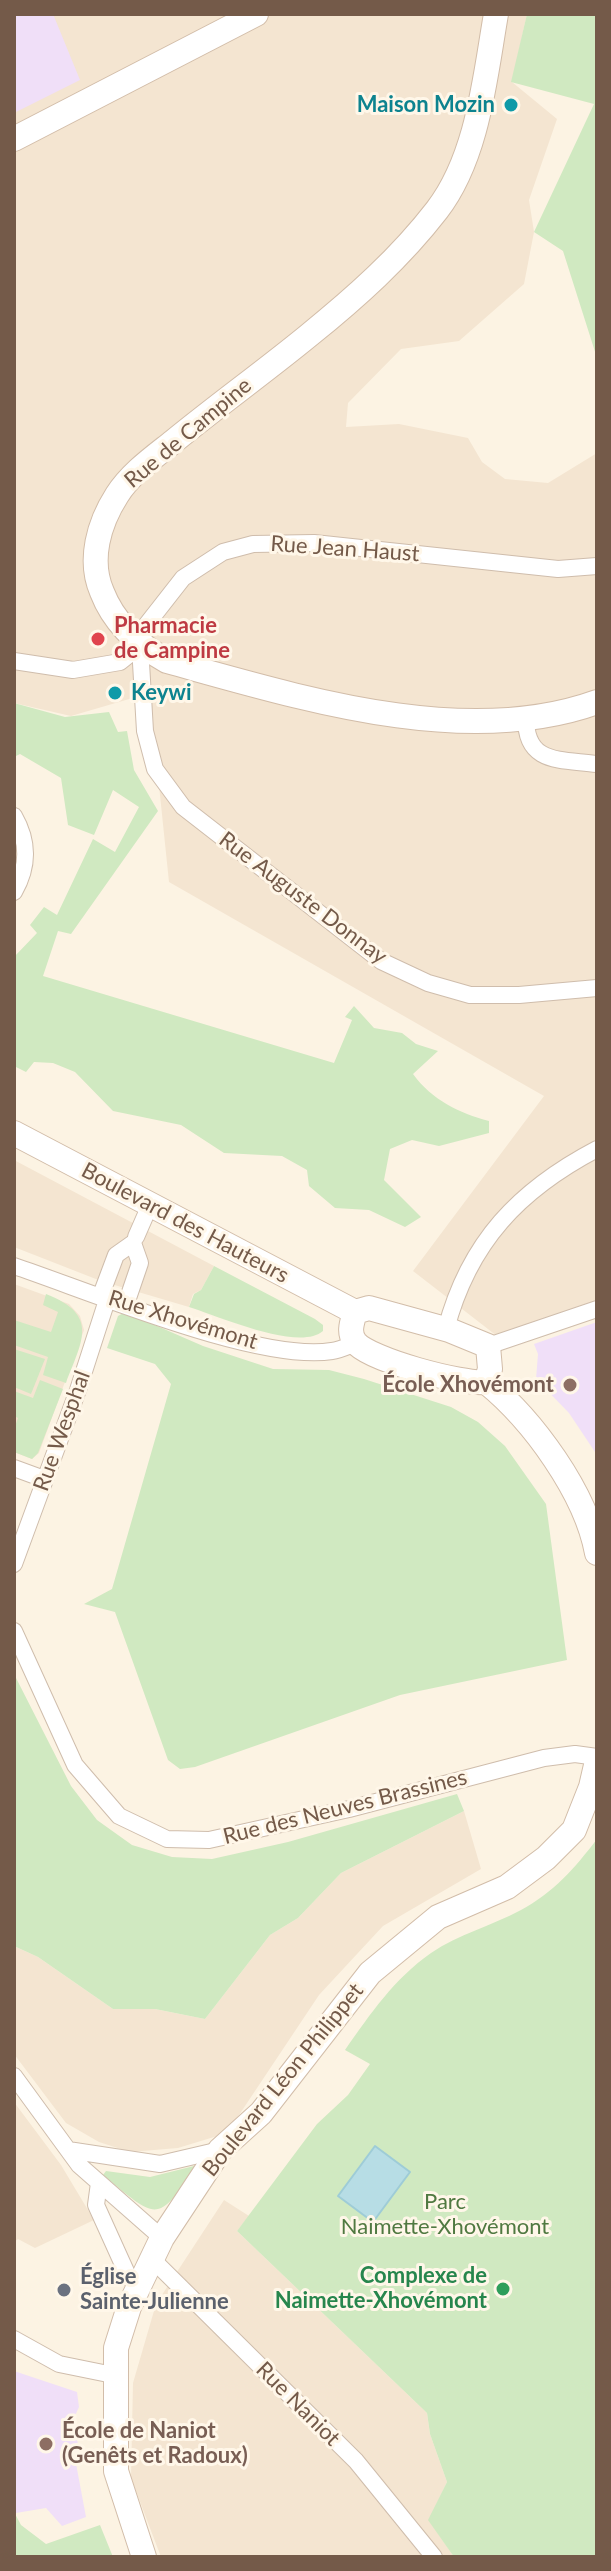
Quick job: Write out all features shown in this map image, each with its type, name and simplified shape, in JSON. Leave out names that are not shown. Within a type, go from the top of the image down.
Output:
[{"type":"street","points":[[14,139],[256,14]]},
{"type":"street","name":"Rue de Campine","points":[[496,14],[480,102],[461,163],[440,206],[396,259],[309,335],[133,474],[118,493],[98,537],[95,561],[98,584],[108,606],[140,646],[167,661],[363,710],[445,720],[526,717],[597,702]]},
{"type":"street","name":"Rue Jean Haust","points":[[140,646],[157,607],[183,578],[223,552],[253,544],[314,543],[558,569],[597,566]]},
{"type":"street","points":[[14,661],[73,670],[120,662],[140,646]]},
{"type":"street","name":"Rue Auguste Donnay","points":[[140,646],[145,731],[155,769],[183,807],[369,952],[428,983],[470,995],[519,995],[597,988]]},
{"type":"street","points":[[526,717],[531,746],[542,756],[597,764]]},
{"type":"street","points":[[14,816],[27,854],[23,876],[14,892]]},
{"type":"street","name":"Boulevard des Hauteurs","points":[[14,1133],[355,1312]]},
{"type":"street","points":[[446,1329],[472,1266],[498,1221],[547,1178],[597,1149]]},
{"type":"street","points":[[136,1237],[150,1205]]},
{"type":"street","name":"Rue Wesphal","points":[[14,1564],[78,1390],[116,1255],[133,1243],[140,1263],[126,1304]]},
{"type":"street","name":"Rue Xhovémont","points":[[14,1266],[242,1341],[285,1350],[332,1351],[356,1343]]},
{"type":"street","points":[[597,1309],[488,1346],[446,1329],[369,1308],[355,1312],[350,1331],[356,1343],[372,1354],[457,1380],[486,1382],[549,1448],[594,1535],[597,1553]]},
{"type":"street","points":[[486,1382],[490,1369],[488,1346]]},
{"type":"street","points":[[14,1468],[44,1479]]},
{"type":"street","name":"Rue des Neuves Brassines","points":[[14,1631],[75,1765],[119,1816],[167,1839],[209,1840],[349,1809],[544,1758],[575,1754],[597,1759]]},
{"type":"street","name":"Boulevard Léon Philippet","points":[[144,2557],[116,2471],[116,2348],[129,2307],[157,2249],[220,2150],[261,2113],[370,1973],[438,1917],[507,1887],[574,1830],[591,1787],[597,1759]]},
{"type":"street","name":"Rue Naniot","points":[[14,2076],[68,2150],[356,2461],[434,2557]]},
{"type":"street","points":[[68,2150],[160,2164],[220,2150]]},
{"type":"street","points":[[99,2183],[96,2205],[129,2278],[142,2285]]},
{"type":"street","points":[[14,2339],[59,2364],[118,2376]]},
{"type":"shaded area","points":[[14,14],[527,14],[512,82],[557,119],[529,200],[534,232],[524,284],[459,341],[401,349],[348,403],[346,427],[399,424],[468,438],[482,462],[505,479],[548,483],[597,453],[597,1301],[497,1336],[413,1271],[544,1096],[169,882],[144,641],[143,695],[71,716],[14,703]]},
{"type":"shaded area","points":[[14,14],[53,14],[80,80],[14,113]]},
{"type":"shaded area","points":[[14,1160],[214,1266],[201,1290],[193,1294],[189,1307],[101,1281],[14,1247]]},
{"type":"shaded area","points":[[14,1284],[69,1304],[80,1316],[84,1330],[39,1453],[32,1459],[14,1452]]},
{"type":"shaded area","name":"École Xhovémont","points":[[597,1322],[597,1455],[569,1413],[536,1379],[538,1354],[534,1344]]},
{"type":"shaded area","points":[[464,1811],[481,1869],[383,1926],[319,1995],[227,2133],[178,2148],[130,2152],[99,2142],[66,2123],[14,2054],[14,1946],[38,1957],[113,2009],[155,2009],[205,2019],[270,1935],[298,1918],[341,1873]]},
{"type":"shaded area","points":[[14,2102],[61,2165],[94,2220],[35,2248],[18,2239],[14,2242]]},
{"type":"shaded area","points":[[224,2200],[249,2216],[237,2231],[427,2413],[430,2434],[447,2482],[429,2520],[454,2557],[161,2557],[131,2478],[133,2383],[156,2304]]},
{"type":"shaded area","name":"École de Naniot (Genêts et Radoux)","points":[[14,2371],[77,2392],[79,2407],[74,2418],[79,2452],[74,2453],[86,2517],[62,2526],[46,2508],[16,2513]]},
{"type":"green space","points":[[527,14],[597,14],[597,358],[563,251],[534,232],[594,104],[511,82]]},
{"type":"green space","points":[[14,703],[65,717],[109,712],[118,732],[127,731],[134,770],[158,811],[71,934],[58,931],[43,976],[334,1063],[352,1020],[345,1017],[354,1006],[374,1028],[402,1033],[416,1044],[438,1051],[413,1074],[447,1104],[489,1121],[489,1133],[439,1146],[412,1140],[390,1149],[384,1180],[421,1217],[405,1227],[369,1210],[335,1208],[309,1186],[307,1170],[282,1156],[224,1153],[181,1125],[113,1111],[75,1072],[53,1063],[34,1062],[26,1072],[14,1066],[14,957],[37,933],[30,925],[44,907],[57,915],[93,839],[115,852],[139,807],[113,790],[94,835],[68,825],[61,778],[20,754],[14,757]]},
{"type":"green space","points":[[214,1266],[315,1319],[323,1325],[323,1331],[312,1336],[278,1335],[189,1307],[194,1294],[201,1290]]},
{"type":"green space","points":[[46,1294],[63,1302],[80,1320],[81,1342],[66,1383],[43,1375],[48,1357],[14,1345],[14,1320],[51,1332],[58,1312],[43,1305]]},
{"type":"green space","points":[[125,1312],[203,1346],[273,1369],[329,1370],[364,1379],[451,1407],[478,1422],[505,1446],[546,1504],[567,1660],[400,1695],[195,1767],[180,1769],[168,1760],[115,1612],[84,1604],[112,1589],[171,1384],[155,1364],[107,1348],[118,1316]]},
{"type":"green space","points":[[14,1349],[45,1359],[31,1394],[14,1387]]},
{"type":"green space","points":[[40,1380],[63,1389],[38,1453],[32,1459],[14,1452],[14,1429],[18,1418],[14,1416],[14,1391],[33,1398]]},
{"type":"green space","points":[[14,1674],[71,1786],[97,1820],[132,1845],[172,1857],[212,1859],[288,1842],[457,1794],[464,1811],[341,1873],[298,1918],[270,1935],[205,2019],[155,2009],[113,2009],[38,1957],[14,1946]]},
{"type":"green space","name":"Parc Naimette-Xhovémont","points":[[597,1839],[597,2557],[454,2557],[428,2520],[447,2482],[430,2434],[427,2413],[237,2231],[317,2124],[348,2095],[370,2064],[345,2050],[394,1985],[442,1946],[510,1916],[543,1896],[572,1870]]},
{"type":"green space","points":[[198,2165],[173,2198],[155,2209],[135,2201],[103,2175],[106,2171],[150,2177]]},
{"type":"green space","points":[[14,2512],[21,2525],[46,2544],[100,2525],[113,2557],[14,2557]]},
{"type":"water","points":[[375,2146],[410,2172],[373,2222],[338,2196]]},
{"type":"place","name":"Maison Mozin","points":[[511,105]]},
{"type":"place","name":"Pharmacie de Campine","points":[[98,639]]},
{"type":"place","name":"Keywi","points":[[115,693]]},
{"type":"place","name":"École Xhovémont","points":[[570,1385]]},
{"type":"place","name":"Complexe de Naimette-Xhovémont","points":[[503,2289]]},
{"type":"place","name":"Église Sainte-Julienne","points":[[64,2290]]},
{"type":"place","name":"École de Naniot (Genêts et Radoux)","points":[[46,2444]]}]
